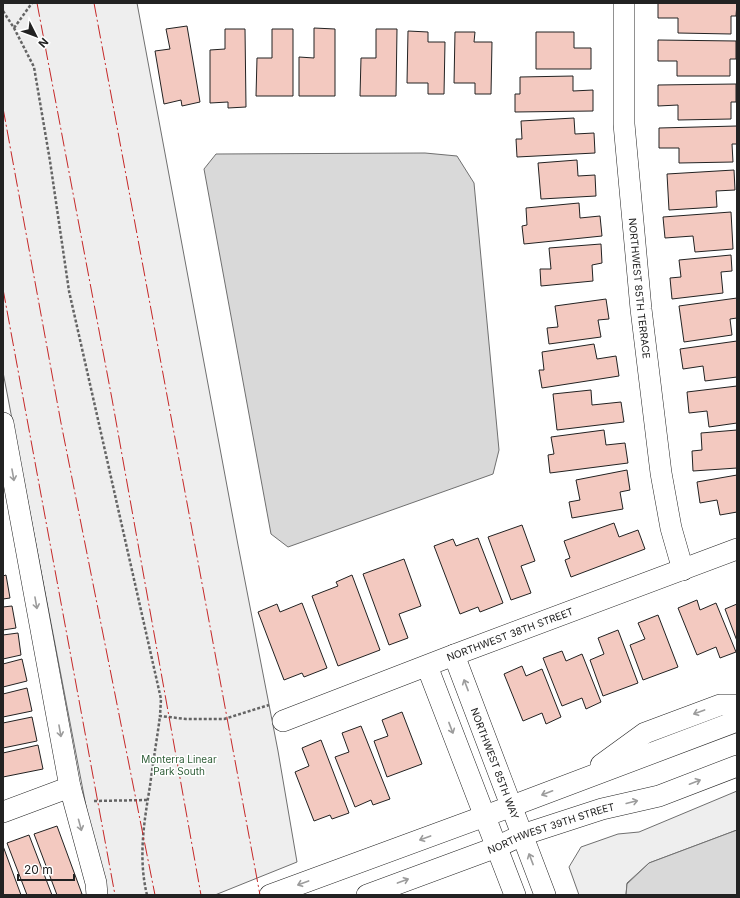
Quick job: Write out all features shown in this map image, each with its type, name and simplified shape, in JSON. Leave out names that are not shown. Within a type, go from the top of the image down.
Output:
[{"type":"street","name":"NORTHWEST 85TH TERRACE","points":[[624,3],[624,124],[641,309],[661,473],[671,528],[684,570]]},
{"type":"street","points":[[3,423],[70,788],[96,883],[97,895]]},
{"type":"street","name":"NORTHWEST 38TH STREET","points":[[283,721],[454,655],[737,550]]},
{"type":"street","name":"NORTHWEST 85TH WAY","points":[[454,655],[545,895]]},
{"type":"street","points":[[427,666],[497,846],[514,895]]},
{"type":"street","points":[[583,779],[645,733],[720,705],[737,705]]},
{"type":"street","points":[[270,895],[737,721]]},
{"type":"street","name":"NORTHWEST 39TH STREET","points":[[367,895],[497,846],[522,835],[602,809],[659,796],[737,766]]},
{"type":"street","points":[[3,812],[70,788]]},
{"type":"path","points":[[14,28],[32,3]]},
{"type":"path","points":[[3,11],[14,28],[34,67],[48,145],[69,291],[160,699],[160,716],[142,832],[142,860],[144,883],[147,895]]},
{"type":"path","points":[[160,716],[186,719],[224,719],[270,705]]},
{"type":"path","points":[[93,801],[148,800]]},
{"type":"green space","name":"Monterra Linear Park South","points":[[3,3],[137,3],[278,751],[297,862],[215,895],[103,895],[3,372]]},
{"type":"green space","points":[[737,791],[737,830],[649,863],[627,883],[626,895],[579,895],[569,867],[581,847],[618,834],[639,832]]},
{"type":"shaded area","points":[[425,153],[457,156],[474,183],[499,450],[493,474],[288,547],[271,534],[204,169],[216,154]]},
{"type":"shaded area","points":[[737,830],[737,895],[626,895],[627,884],[649,863]]},
{"type":"building","points":[[658,3],[737,3],[736,16],[731,16],[731,34],[678,33],[678,18],[658,18]]},
{"type":"building","points":[[187,26],[200,102],[182,106],[181,100],[164,104],[155,51],[170,49],[166,29]]},
{"type":"building","points":[[314,28],[335,29],[335,96],[299,96],[299,57],[314,58]]},
{"type":"building","points":[[225,29],[245,29],[246,107],[228,108],[228,102],[210,103],[210,50],[225,49]]},
{"type":"building","points":[[272,29],[293,29],[293,96],[256,96],[257,58],[272,58]]},
{"type":"building","points":[[376,29],[397,29],[396,96],[360,96],[361,58],[376,58]]},
{"type":"building","points":[[408,31],[428,32],[428,42],[445,42],[444,94],[428,94],[428,83],[407,83]]},
{"type":"building","points":[[455,32],[475,32],[474,42],[492,42],[491,94],[475,94],[475,83],[454,83]]},
{"type":"building","points":[[536,32],[574,32],[574,48],[591,48],[591,69],[536,69]]},
{"type":"building","points":[[658,40],[736,41],[736,59],[730,59],[730,76],[677,76],[677,61],[658,61]]},
{"type":"building","points":[[573,76],[573,91],[593,90],[593,111],[515,112],[515,94],[520,94],[520,77]]},
{"type":"building","points":[[736,84],[736,102],[731,102],[731,119],[678,120],[678,105],[658,106],[658,85]]},
{"type":"building","points":[[574,118],[575,134],[594,133],[595,153],[517,157],[516,139],[522,139],[521,121]]},
{"type":"building","points":[[737,126],[737,144],[732,144],[733,162],[679,163],[679,148],[659,148],[659,128]]},
{"type":"building","points":[[577,160],[578,176],[595,175],[596,196],[541,199],[538,163]]},
{"type":"building","points":[[734,170],[735,190],[716,191],[717,207],[669,210],[667,174]]},
{"type":"building","points":[[579,203],[580,218],[600,216],[602,236],[524,244],[522,226],[527,225],[526,208]]},
{"type":"building","points":[[731,212],[733,249],[695,252],[693,236],[665,238],[663,217]]},
{"type":"building","points":[[601,244],[602,263],[592,265],[593,281],[541,286],[540,269],[551,269],[549,248]]},
{"type":"building","points":[[731,255],[732,271],[721,272],[723,293],[672,299],[670,278],[681,277],[679,260]]},
{"type":"building","points":[[737,298],[737,318],[730,319],[732,335],[684,342],[679,306]]},
{"type":"building","points":[[606,299],[609,319],[598,320],[601,337],[549,344],[547,328],[558,327],[555,306]]},
{"type":"building","points":[[737,341],[737,377],[705,381],[703,366],[683,369],[680,349]]},
{"type":"building","points":[[594,344],[597,359],[616,356],[619,376],[542,388],[539,370],[544,370],[542,352]]},
{"type":"building","points":[[737,386],[737,423],[709,427],[707,411],[689,413],[687,392]]},
{"type":"building","points":[[591,390],[592,405],[621,402],[624,422],[557,430],[553,394]]},
{"type":"building","points":[[604,430],[606,445],[625,443],[628,463],[550,473],[548,455],[554,454],[551,437]]},
{"type":"building","points":[[737,430],[737,468],[693,471],[692,451],[702,450],[701,433]]},
{"type":"building","points":[[627,470],[630,490],[620,492],[623,509],[572,518],[569,502],[580,500],[576,480]]},
{"type":"building","points":[[737,475],[737,512],[720,515],[717,500],[700,503],[697,482]]},
{"type":"building","points":[[614,523],[619,537],[638,530],[645,549],[571,577],[565,560],[570,558],[564,541]]},
{"type":"building","points":[[522,525],[535,561],[521,566],[531,593],[511,600],[488,537]]},
{"type":"building","points":[[478,538],[503,603],[480,612],[478,607],[460,614],[434,546],[453,539],[456,546]]},
{"type":"building","points":[[404,559],[421,606],[399,614],[408,638],[389,645],[363,574]]},
{"type":"building","points":[[6,575],[10,598],[3,599],[3,576]]},
{"type":"building","points":[[352,575],[380,650],[338,666],[312,596],[338,586],[336,582]]},
{"type":"building","points":[[697,600],[700,610],[716,603],[736,652],[720,658],[716,647],[697,655],[678,608]]},
{"type":"building","points":[[302,603],[327,668],[304,677],[302,673],[284,680],[258,612],[277,604],[280,612]]},
{"type":"building","points":[[737,604],[737,641],[725,609]]},
{"type":"building","points":[[12,606],[16,628],[3,630],[3,607]]},
{"type":"building","points":[[658,615],[678,667],[643,680],[630,645],[645,639],[638,623]]},
{"type":"building","points":[[618,630],[638,683],[603,696],[590,660],[604,654],[598,638]]},
{"type":"building","points":[[18,633],[21,655],[3,659],[3,635]]},
{"type":"building","points":[[562,651],[566,661],[582,654],[601,702],[586,709],[582,698],[562,706],[543,658]]},
{"type":"building","points":[[22,659],[27,681],[3,687],[3,664]]},
{"type":"building","points":[[522,666],[526,676],[542,669],[561,717],[546,724],[542,713],[523,721],[504,674]]},
{"type":"building","points":[[27,688],[32,711],[3,717],[3,694]]},
{"type":"building","points":[[402,712],[422,764],[387,777],[374,741],[388,736],[382,720]]},
{"type":"building","points":[[32,717],[37,741],[3,748],[3,723]]},
{"type":"building","points":[[361,726],[390,799],[373,805],[371,800],[355,807],[335,757],[349,752],[342,733]]},
{"type":"building","points":[[321,740],[349,813],[332,819],[330,815],[314,821],[295,772],[309,766],[302,748]]},
{"type":"building","points":[[38,745],[43,769],[3,777],[3,753]]},
{"type":"building","points":[[57,826],[82,894],[57,895],[34,834]]},
{"type":"building","points":[[29,835],[52,895],[27,895],[7,843]]},
{"type":"building","points":[[3,846],[21,895],[3,895]]},
{"type":"power","points":[[37,3],[112,399],[201,895]]},
{"type":"power","points":[[94,3],[260,895]]},
{"type":"power","points":[[3,108],[61,423],[155,895]]},
{"type":"power","points":[[3,289],[115,895]]}]
